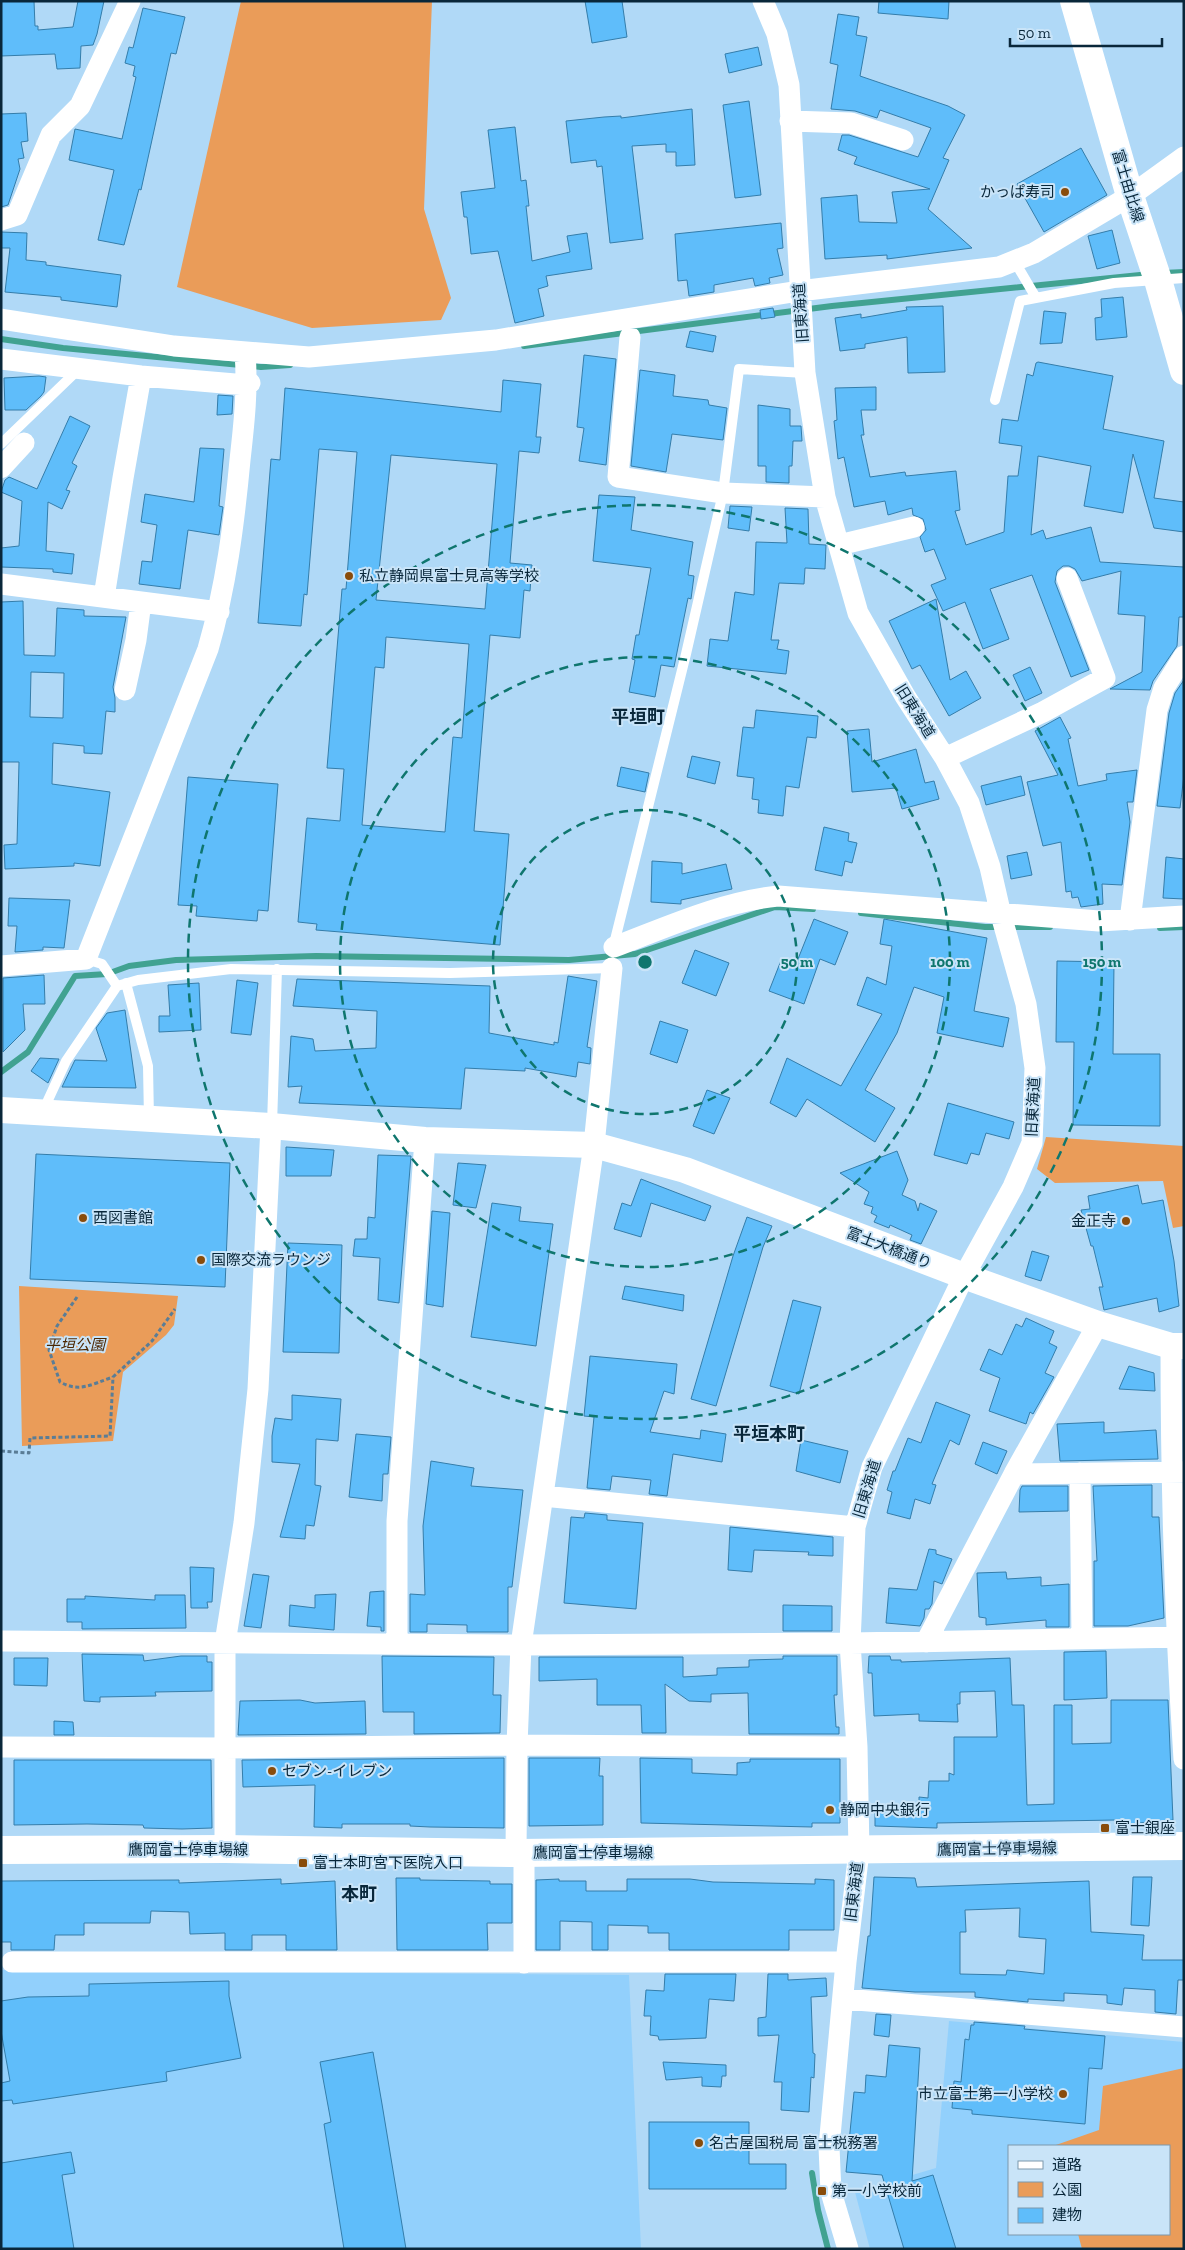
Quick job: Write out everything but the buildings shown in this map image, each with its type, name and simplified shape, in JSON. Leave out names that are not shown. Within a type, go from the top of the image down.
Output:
[{"type":"main road","name":"富士由比線","points":[[1074,1],[1130,196],[1164,271],[1184,371]]},
{"type":"main road","name":"鷹岡富士停車場線","points":[[1,1850],[520,1853],[859,1851],[1184,1846]]},
{"type":"street","points":[[1,220],[18,215],[51,135],[80,106],[130,1]]},
{"type":"street","name":"旧東海道","points":[[763,1],[776,34],[789,85],[805,373],[825,497],[858,613],[905,696],[945,758],[970,803],[990,867],[1001,915],[1026,1004],[1035,1068],[1032,1143],[1013,1187],[964,1276],[872,1467],[855,1527],[850,1644],[857,1747],[859,1851],[846,1962],[829,2147],[831,2192],[848,2249]]},
{"type":"street","points":[[790,121],[851,123],[903,140]]},
{"type":"street","points":[[1,359],[141,376],[247,371],[309,357],[630,327],[800,294],[999,267],[1018,267],[1034,254],[1130,196],[1184,157]]},
{"type":"street","points":[[1,319],[174,346],[247,371]]},
{"type":"street","points":[[630,327],[618,477],[723,493],[825,497]]},
{"type":"street","points":[[1,966],[94,961],[208,649],[219,612],[236,504],[247,371]]},
{"type":"street","points":[[104,597],[141,376]]},
{"type":"street","points":[[1,468],[24,443]]},
{"type":"street","points":[[839,545],[914,528]]},
{"type":"street","points":[[945,758],[1043,712],[1105,678],[1067,578]]},
{"type":"street","points":[[1,584],[219,612]]},
{"type":"street","points":[[125,690],[136,640],[141,602]]},
{"type":"street","points":[[1130,920],[1157,710],[1164,688],[1184,656]]},
{"type":"street","points":[[614,947],[723,907],[750,899],[778,896],[826,898],[1001,915],[1099,921],[1184,916]]},
{"type":"street","points":[[524,1963],[517,1745],[521,1645],[594,1146],[612,968]]},
{"type":"street","name":"富士大橋通り","points":[[1,1110],[272,1126],[425,1140],[594,1146],[685,1170],[964,1276],[1098,1324],[1178,1346]]},
{"type":"street","points":[[225,1850],[225,1643],[244,1523],[258,1389],[272,1126]]},
{"type":"street","points":[[397,1644],[396,1521],[425,1140]]},
{"type":"street","points":[[926,1642],[1014,1474],[1098,1324]]},
{"type":"street","points":[[1178,1346],[1177,1472],[1184,1759]]},
{"type":"street","points":[[1014,1474],[1177,1472]]},
{"type":"street","points":[[1080,1473],[1082,1639]]},
{"type":"street","points":[[543,1496],[855,1527]]},
{"type":"street","points":[[1,1641],[521,1645],[850,1644],[1180,1637]]},
{"type":"street","points":[[1,1748],[517,1745],[857,1747]]},
{"type":"street","points":[[12,1962],[846,1962]]},
{"type":"street","points":[[844,1999],[1184,2027]]},
{"type":"lane","points":[[1018,267],[1035,296]]},
{"type":"lane","points":[[995,400],[1020,301],[1035,296],[1114,283],[1164,271]]},
{"type":"lane","points":[[1,444],[80,369]]},
{"type":"lane","points":[[42,1112],[66,1061],[121,984],[161,977],[231,969],[450,973],[612,968],[614,947],[684,663],[723,493],[739,369],[805,373]]},
{"type":"lane","points":[[94,961],[121,984],[148,1066],[149,1119]]},
{"type":"lane","points":[[272,1126],[277,969]]},
{"type":"path","points":[[77,1297],[57,1326],[49,1350],[60,1382],[71,1388],[88,1386],[113,1377],[152,1341],[174,1309]]},
{"type":"path","points":[[1,1452],[29,1453],[30,1438],[110,1436],[113,1377]]},
{"type":"shaded area","points":[[1,1970],[629,1975],[641,2249],[1,2249]]},
{"type":"shaded area","name":"市立富士第一小学校","points":[[949,2021],[1184,2042],[1184,2249],[870,2249],[855,2192],[936,2168]]},
{"type":"green space","points":[[241,1],[432,1],[424,209],[451,298],[441,320],[312,328],[177,287]]},
{"type":"green space","points":[[1046,1137],[1184,1146],[1184,1226],[1173,1228],[1163,1181],[1055,1183],[1037,1169]]},
{"type":"green space","name":"平垣公園","points":[[19,1286],[178,1296],[174,1325],[166,1335],[123,1372],[113,1441],[22,1446]]},
{"type":"green space","points":[[1184,2068],[1184,2249],[1082,2249],[1078,2235],[1170,2235],[1170,2145],[1056,2145],[1099,2130],[1103,2086]]},
{"type":"waterway","points":[[1163,273],[1184,272]]},
{"type":"waterway","points":[[524,346],[832,306],[1150,274]]},
{"type":"waterway","points":[[1,339],[63,348],[261,367],[290,365]]},
{"type":"waterway","points":[[1,1072],[28,1052],[75,976],[107,974],[129,966],[176,960],[316,956],[569,960],[635,954],[775,907],[813,909]]},
{"type":"waterway","points":[[861,913],[985,927],[1050,927]]},
{"type":"waterway","points":[[1160,928],[1184,927]]},
{"type":"waterway","points":[[812,2173],[818,2210],[828,2249]]},
{"type":"place","name":"かっぱ寿司","points":[[1065,192]]},
{"type":"place","name":"私立静岡県富士見高等学校","points":[[349,576]]},
{"type":"place","name":"西図書館","points":[[83,1218]]},
{"type":"place","name":"金正寺","points":[[1126,1221]]},
{"type":"place","name":"国際交流ラウンジ","points":[[201,1260]]},
{"type":"place","name":"セブン-イレブン","points":[[272,1771]]},
{"type":"place","name":"静岡中央銀行","points":[[830,1810]]},
{"type":"place","name":"富士銀座","points":[[1105,1828]]},
{"type":"place","name":"富士本町宮下医院入口","points":[[303,1863]]},
{"type":"place","name":"市立富士第一小学校","points":[[1063,2094]]},
{"type":"place","name":"名古屋国税局 富士税務署","points":[[699,2143]]},
{"type":"place","name":"第一小学校前","points":[[822,2191]]},
{"type":"district","name":"平垣町","points":[[638,717]]},
{"type":"district","name":"平垣本町","points":[[769,1434]]},
{"type":"district","name":"本町","points":[[359,1894]]}]
